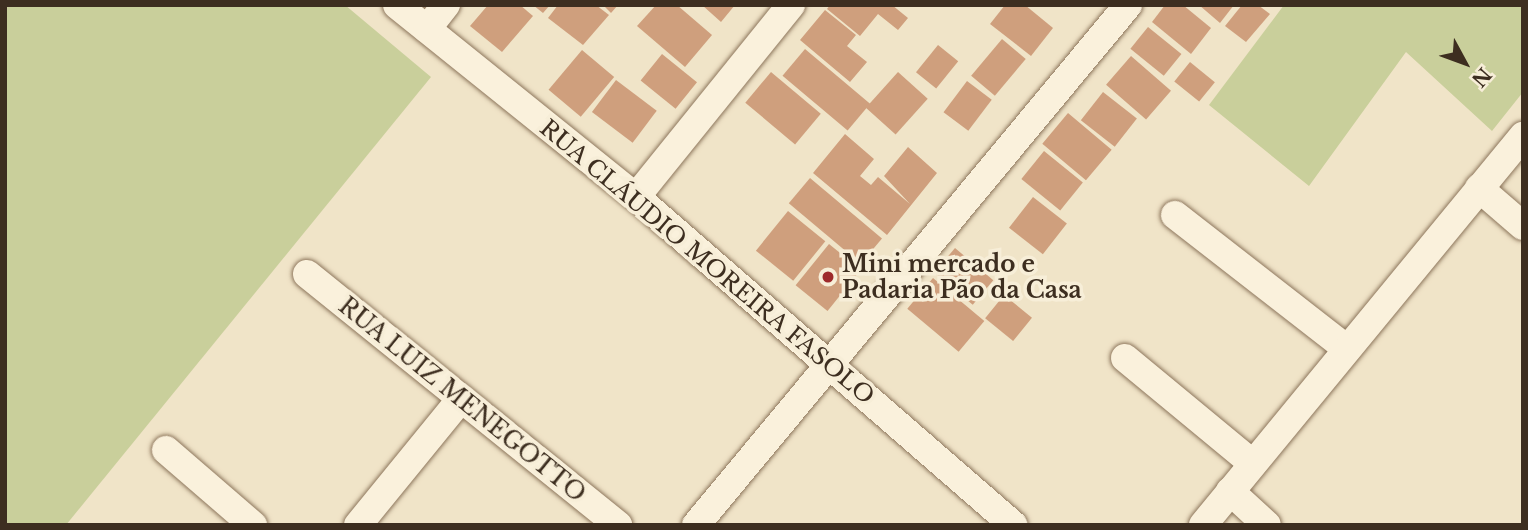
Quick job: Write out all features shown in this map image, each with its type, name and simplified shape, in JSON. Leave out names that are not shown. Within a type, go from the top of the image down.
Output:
[{"type":"street","name":"RUA CLÁUDIO MOREIRA FASOLO","points":[[397,5],[636,197],[1013,525]]},
{"type":"street","points":[[427,29],[446,5]]},
{"type":"street","points":[[636,197],[791,5]]},
{"type":"street","points":[[696,525],[827,363],[1128,5]]},
{"type":"street","points":[[1203,525],[1523,135]]},
{"type":"street","points":[[1479,188],[1523,226]]},
{"type":"street","points":[[1175,215],[1347,349]]},
{"type":"street","name":"RUA LUIZ MENEGOTTO","points":[[307,274],[459,401],[618,525]]},
{"type":"street","points":[[1125,358],[1253,464]]},
{"type":"street","points":[[358,525],[459,401]]},
{"type":"street","points":[[166,450],[253,525]]},
{"type":"street","points":[[1230,491],[1267,525]]},
{"type":"green space","points":[[5,5],[345,5],[431,77],[66,525],[5,525]]},
{"type":"green space","points":[[1284,5],[1523,5],[1523,92],[1492,131],[1406,52],[1309,186],[1209,105]]},
{"type":"building","points":[[488,5],[520,5],[533,16],[502,52],[470,26]]},
{"type":"building","points":[[533,5],[550,5],[543,13]]},
{"type":"building","points":[[558,5],[596,5],[609,15],[583,45],[548,18]]},
{"type":"building","points":[[603,5],[618,5],[611,13]]},
{"type":"building","points":[[656,5],[677,5],[712,35],[685,67],[637,26]]},
{"type":"building","points":[[702,5],[735,5],[721,22]]},
{"type":"building","points":[[830,5],[892,5],[908,18],[898,30],[878,14],[860,36],[827,9]]},
{"type":"building","points":[[1005,5],[1025,5],[1053,28],[1031,56],[990,24]]},
{"type":"building","points":[[1165,5],[1183,5],[1211,28],[1191,54],[1152,22]]},
{"type":"building","points":[[1199,5],[1234,5],[1220,23]]},
{"type":"building","points":[[1242,5],[1258,5],[1270,14],[1246,42],[1225,26]]},
{"type":"building","points":[[825,10],[856,35],[847,46],[867,62],[850,82],[800,40]]},
{"type":"building","points":[[1148,27],[1181,54],[1164,76],[1130,49]]},
{"type":"building","points":[[1002,39],[1026,59],[995,96],[971,76]]},
{"type":"building","points":[[938,45],[958,61],[936,89],[916,72]]},
{"type":"building","points":[[805,49],[870,104],[848,130],[783,76]]},
{"type":"building","points":[[582,50],[614,77],[581,117],[549,90]]},
{"type":"building","points":[[662,54],[697,82],[676,109],[641,80]]},
{"type":"building","points":[[1131,56],[1171,91],[1146,119],[1106,85]]},
{"type":"building","points":[[1190,62],[1215,82],[1199,102],[1174,81]]},
{"type":"building","points":[[771,72],[821,114],[795,144],[745,103]]},
{"type":"building","points":[[898,72],[928,99],[896,134],[866,108]]},
{"type":"building","points":[[616,80],[657,111],[633,143],[592,112]]},
{"type":"building","points":[[967,81],[992,100],[968,131],[944,112]]},
{"type":"building","points":[[1103,92],[1137,118],[1115,147],[1081,120]]},
{"type":"building","points":[[1068,113],[1112,150],[1086,180],[1042,144]]},
{"type":"building","points":[[845,134],[874,159],[860,176],[871,185],[878,177],[910,204],[884,176],[908,147],[937,173],[887,235],[813,173]]},
{"type":"building","points":[[1044,151],[1083,182],[1060,210],[1021,179]]},
{"type":"building","points":[[810,178],[882,238],[861,264],[789,203]]},
{"type":"building","points":[[1033,197],[1067,223],[1043,254],[1009,228]]},
{"type":"building","points":[[788,211],[825,241],[793,281],[756,251]]},
{"type":"building","name":"Mini mercado e Padaria Pão da Casa","points":[[829,244],[861,270],[828,311],[796,285]]},
{"type":"building","points":[[955,248],[993,280],[973,305],[934,273]]},
{"type":"building","points":[[933,278],[984,321],[959,352],[907,309]]},
{"type":"building","points":[[1004,295],[1032,318],[1013,341],[985,318]]},
{"type":"place","name":"Mini mercado e Padaria Pão da Casa","points":[[828,277]]}]
